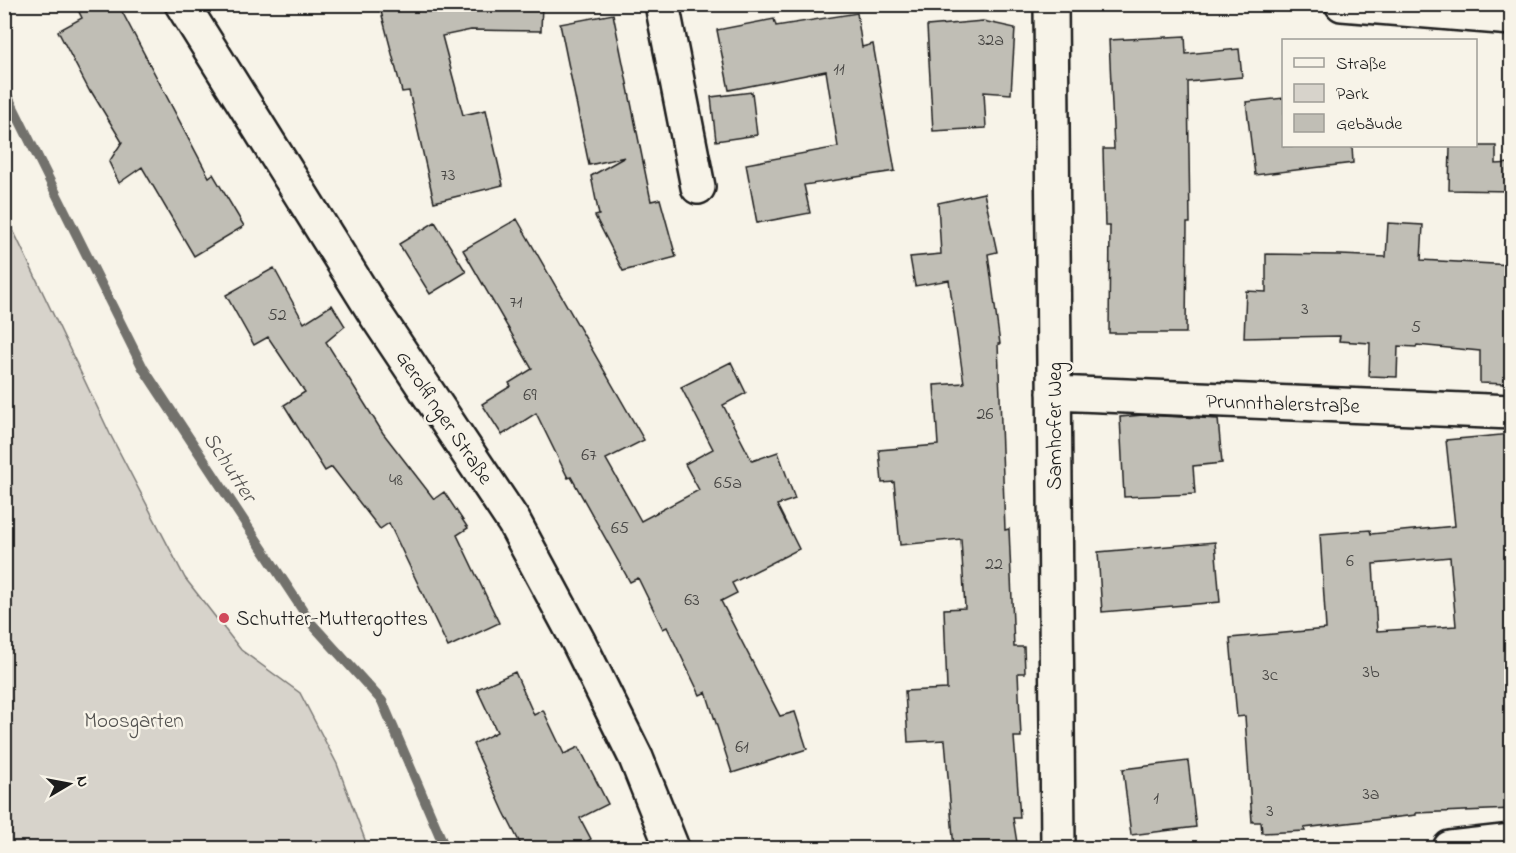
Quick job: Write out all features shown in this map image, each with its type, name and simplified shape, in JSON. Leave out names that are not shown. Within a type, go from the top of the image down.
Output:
[{"type":"street","name":"Gerolfinger Straße","points":[[182,4],[376,315],[514,522],[578,640],[636,758],[672,849]]},
{"type":"street","points":[[662,4],[698,187]]},
{"type":"street","name":"Samhofer Weg","points":[[1051,4],[1058,849]]},
{"type":"street","points":[[1342,4],[1512,18]]},
{"type":"street","name":"Prunnthalerstraße","points":[[1054,393],[1512,412]]},
{"type":"street","points":[[1456,848],[1512,841]]},
{"type":"green space","name":"Moosgarten","points":[[5,213],[110,434],[185,578],[241,650],[300,693],[337,764],[368,848],[5,848]]},
{"type":"building","points":[[75,4],[118,4],[209,177],[213,174],[244,226],[194,256],[142,167],[119,183],[109,162],[122,142],[90,92],[58,31],[82,18]]},
{"type":"building","points":[[379,4],[542,4],[541,31],[471,30],[442,36],[463,115],[486,110],[503,185],[434,202],[409,91],[402,92]]},
{"type":"building","points":[[857,13],[862,47],[873,44],[895,171],[804,185],[810,213],[757,223],[746,164],[838,147],[826,71],[729,90],[717,30],[774,19],[776,26]]},
{"type":"building","points":[[613,14],[651,201],[660,199],[676,257],[623,271],[595,216],[599,215],[591,176],[625,157],[589,165],[560,24]]},
{"type":"building","points":[[983,21],[1015,28],[1011,94],[984,92],[986,128],[933,131],[927,26]]},
{"type":"building","points":[[1185,36],[1186,54],[1239,49],[1242,77],[1188,82],[1190,223],[1187,223],[1186,333],[1109,333],[1110,226],[1105,226],[1103,149],[1114,149],[1109,40]]},
{"type":"building","points":[[752,92],[757,135],[716,141],[711,97]]},
{"type":"building","points":[[1282,98],[1282,147],[1352,147],[1353,163],[1255,175],[1246,102]]},
{"type":"building","points":[[1496,146],[1496,164],[1512,163],[1512,191],[1449,190],[1450,147]]},
{"type":"building","points":[[984,193],[997,252],[988,254],[1000,344],[998,344],[1005,530],[1009,529],[1014,647],[1024,647],[1025,673],[1018,673],[1021,737],[1014,737],[1020,818],[1013,818],[1018,849],[954,849],[945,740],[908,742],[905,691],[947,689],[944,609],[965,608],[961,539],[900,545],[894,482],[882,483],[879,450],[938,445],[934,385],[964,383],[949,280],[915,286],[910,257],[941,254],[938,203]]},
{"type":"building","points":[[517,219],[644,440],[606,459],[641,521],[699,490],[685,464],[713,449],[681,387],[731,362],[746,393],[723,405],[752,461],[778,452],[795,499],[777,505],[799,549],[732,583],[737,593],[721,601],[780,716],[795,712],[807,749],[732,773],[706,692],[700,695],[667,627],[663,629],[638,578],[630,582],[571,477],[568,478],[536,413],[502,435],[482,404],[511,386],[509,383],[532,369],[463,250]]},
{"type":"building","points":[[435,222],[466,272],[430,294],[399,244]]},
{"type":"building","points":[[1388,223],[1423,225],[1421,260],[1512,265],[1512,353],[1509,353],[1508,384],[1480,383],[1480,351],[1417,345],[1416,347],[1398,346],[1397,377],[1369,376],[1370,343],[1339,341],[1340,336],[1244,338],[1246,291],[1266,292],[1266,254],[1386,257]]},
{"type":"building","points":[[274,268],[304,323],[332,305],[345,326],[326,342],[383,433],[434,499],[444,492],[468,528],[457,535],[499,623],[448,647],[389,523],[380,529],[332,467],[325,471],[284,405],[305,392],[268,337],[254,345],[226,295]]},
{"type":"building","points":[[1143,415],[1218,419],[1222,463],[1193,466],[1195,494],[1124,497],[1120,417]]},
{"type":"building","points":[[1512,434],[1512,809],[1416,813],[1416,815],[1304,828],[1305,831],[1262,833],[1261,822],[1252,822],[1245,716],[1237,717],[1230,638],[1326,629],[1320,534],[1370,530],[1371,534],[1455,526],[1446,440]],"holes":[[[1450,557],[1456,626],[1377,631],[1373,564]]]},
{"type":"building","points":[[1215,542],[1220,602],[1102,612],[1098,552]]},
{"type":"building","points":[[515,672],[534,715],[543,710],[564,754],[579,747],[608,804],[580,818],[591,839],[574,849],[523,849],[473,744],[497,732],[477,689]]},
{"type":"building","points":[[1188,761],[1196,827],[1131,835],[1123,769]]},
{"type":"waterway","name":"Schutter","points":[[4,89],[143,368],[312,624],[382,701],[445,848]]},
{"type":"place","name":"Schutter-Muttergottes","points":[[224,618]]}]
